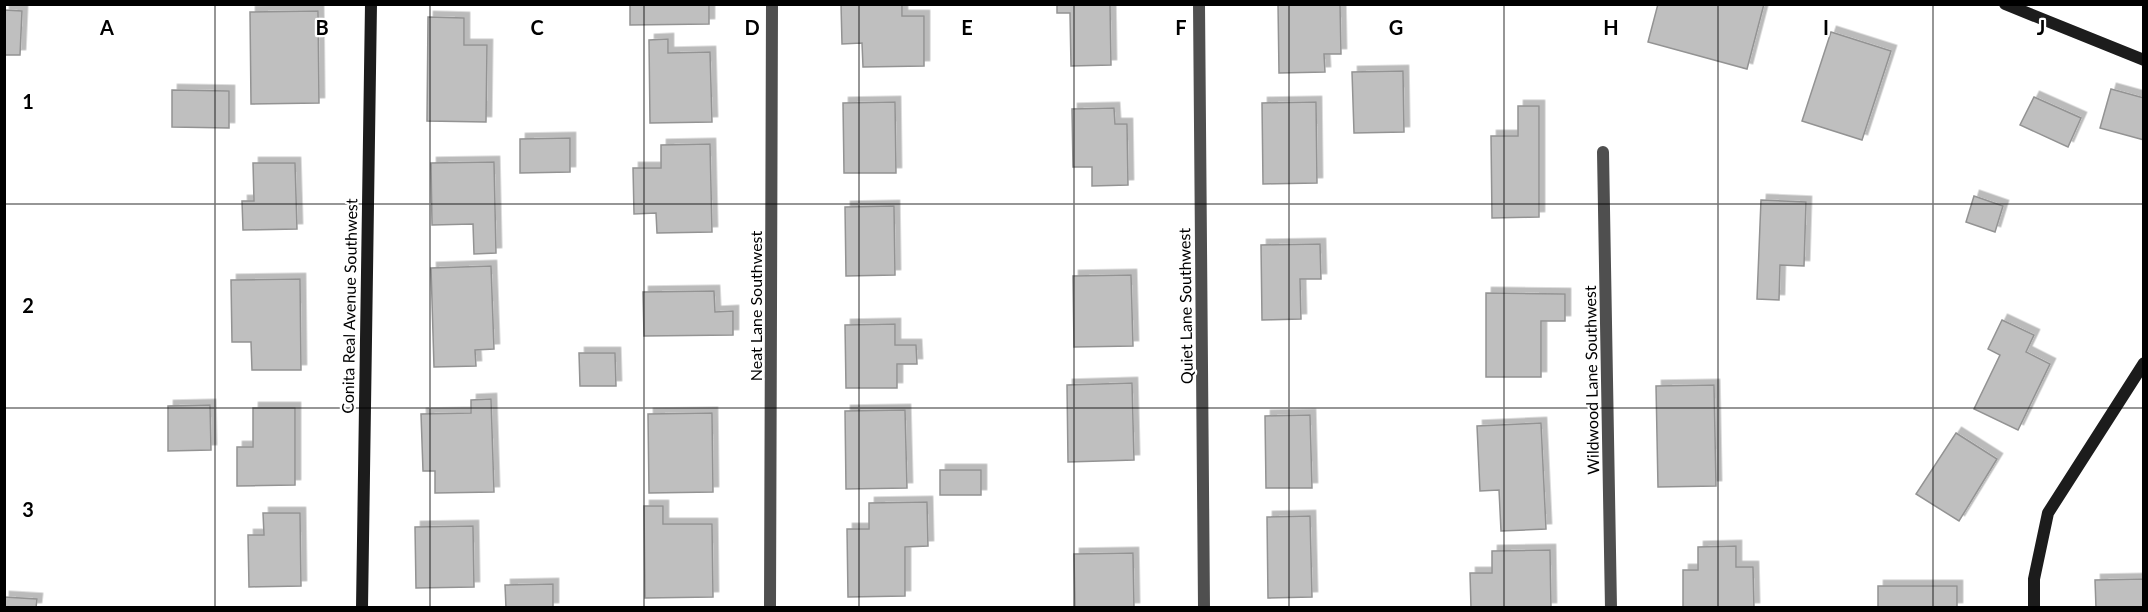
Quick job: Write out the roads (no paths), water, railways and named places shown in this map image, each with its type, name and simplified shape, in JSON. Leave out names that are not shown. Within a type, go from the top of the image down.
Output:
[{"type":"street","name":"Conita Real Avenue Southwest","points":[[362,608],[371,4]]},
{"type":"street","name":"Neat Lane Southwest","points":[[770,608],[772,4]]},
{"type":"street","name":"Quiet Lane Southwest","points":[[1198,4],[1204,608]]},
{"type":"street","points":[[2005,4],[2144,60]]},
{"type":"street","name":"Wildwood Lane Southwest","points":[[1603,152],[1611,608]]},
{"type":"street","points":[[2034,608],[2034,579],[2048,513],[2144,363]]}]
